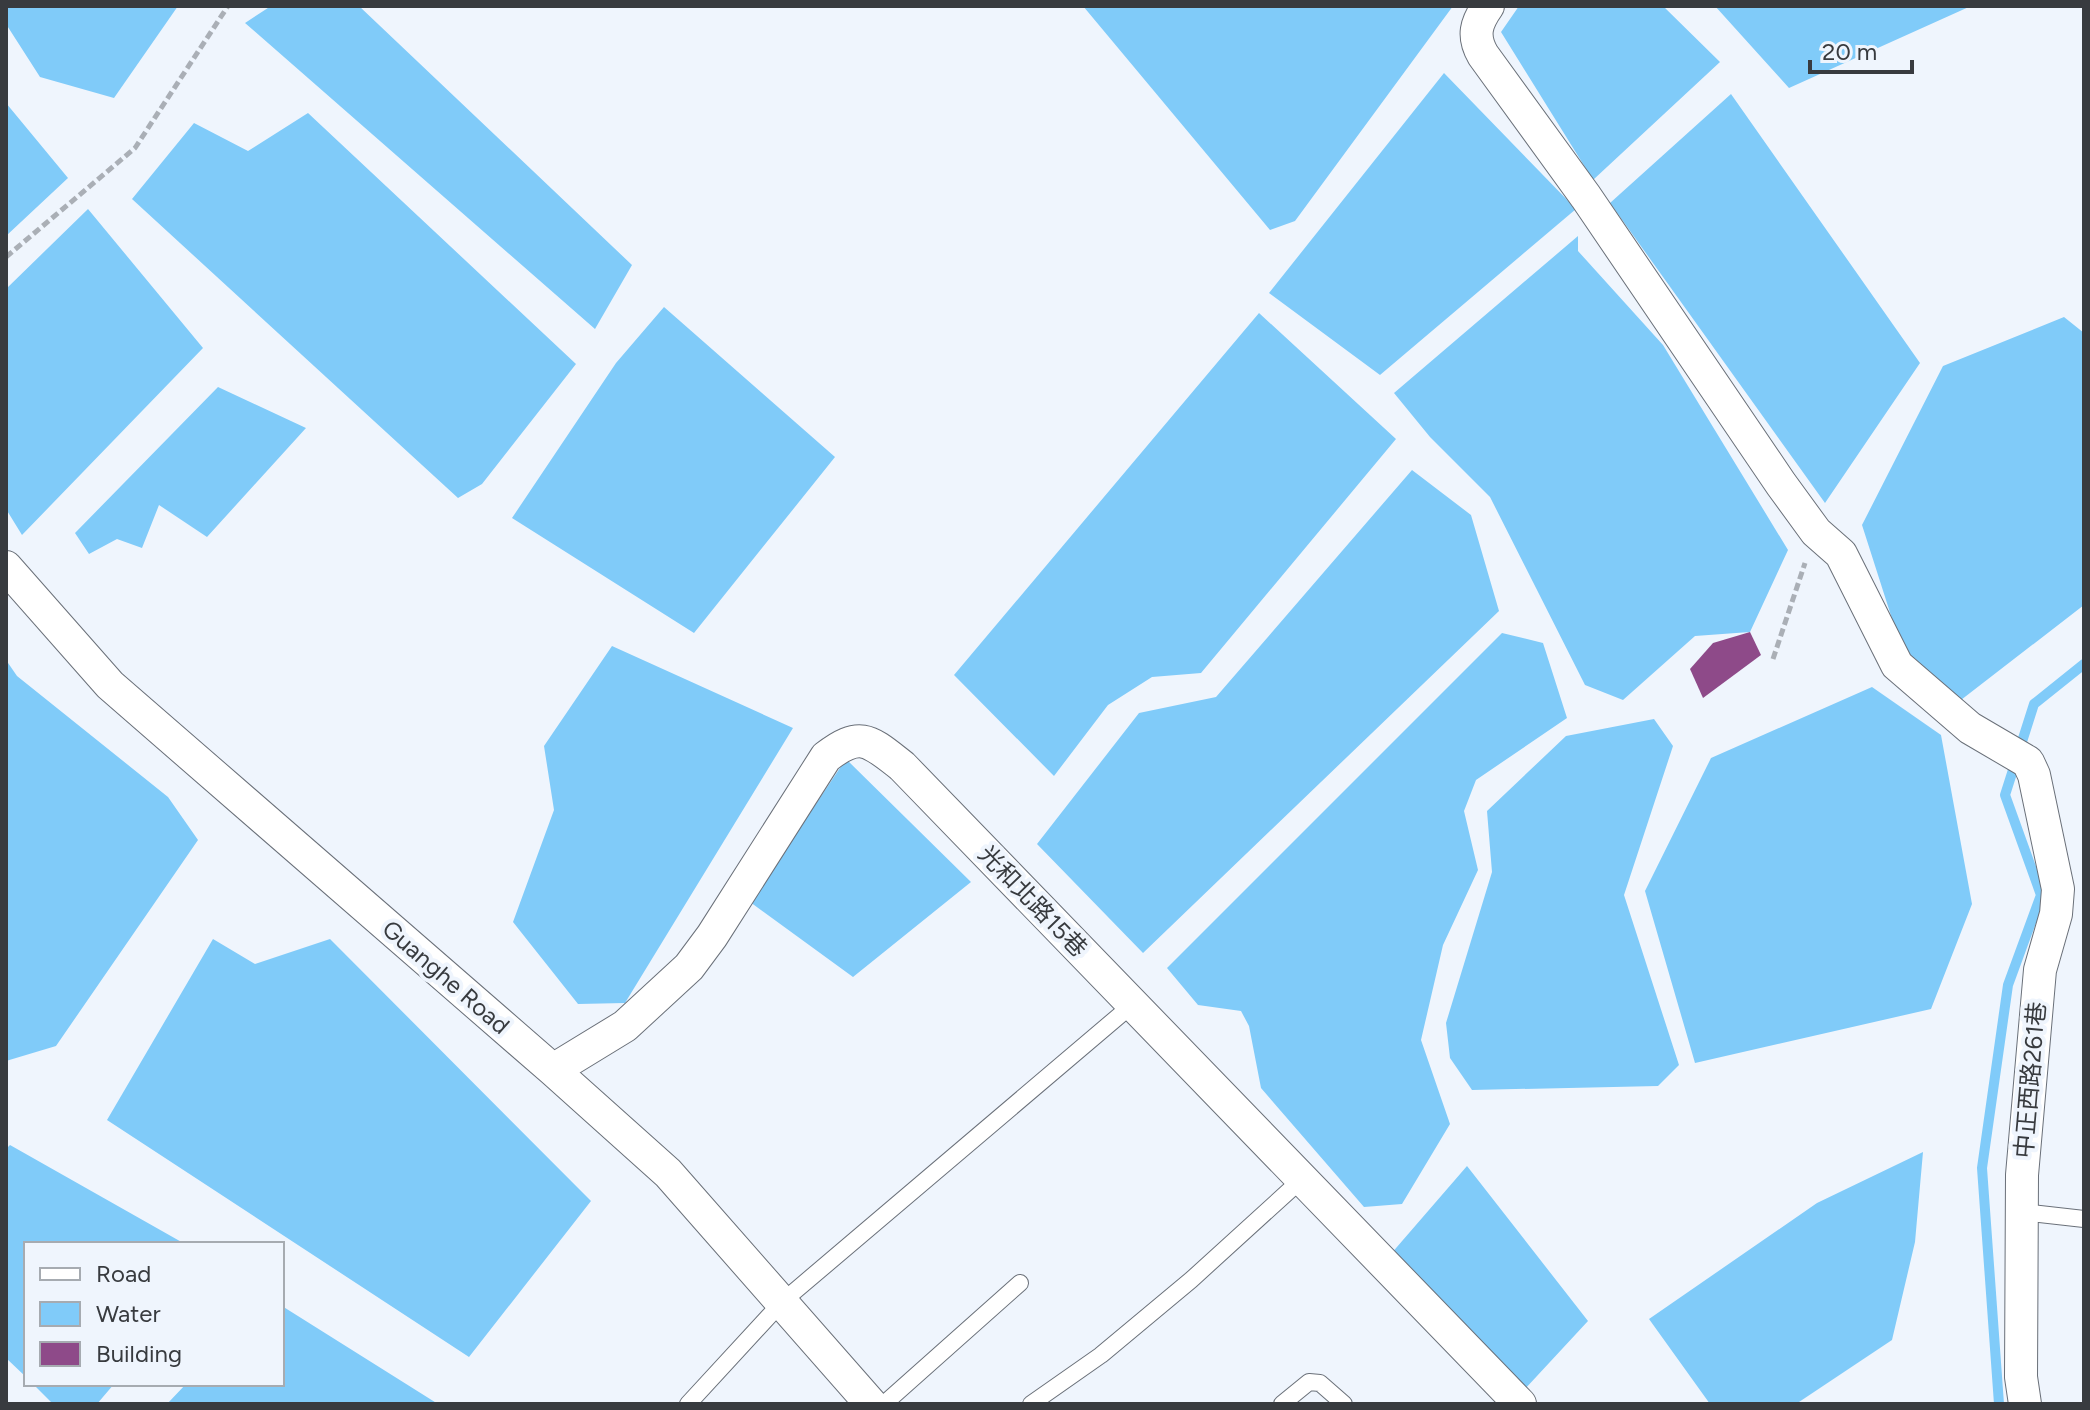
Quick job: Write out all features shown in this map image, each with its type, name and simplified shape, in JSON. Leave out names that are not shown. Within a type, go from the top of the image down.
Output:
[{"type":"street","points":[[1488,6],[1476,28],[1475,41],[1483,55],[1586,197],[1816,532]]},
{"type":"street","name":"中正西路261巷","points":[[1816,532],[1841,554],[1897,665],[1970,728],[2028,762],[2034,775],[2058,889],[2056,914],[2040,970],[2022,1175],[2021,1377],[2025,1404]]},
{"type":"street","name":"Guanghe Road","points":[[6,567],[110,685],[668,1173],[871,1404]]},
{"type":"street","name":"光和北路15巷","points":[[553,1070],[625,1026],[689,967],[826,757],[844,743],[859,739],[875,746],[902,766],[1520,1404]]},
{"type":"lane","points":[[688,1404],[782,1302],[1133,1004]]},
{"type":"lane","points":[[1031,1404],[1101,1355],[1302,1179]]},
{"type":"lane","points":[[2022,1212],[2084,1219]]},
{"type":"lane","points":[[884,1404],[1020,1283]]},
{"type":"lane","points":[[1282,1404],[1309,1382],[1320,1383],[1344,1404]]},
{"type":"path","points":[[6,257],[135,148],[228,6]]},
{"type":"path","points":[[1773,659],[1816,532]]},
{"type":"water","points":[[6,6],[178,6],[114,98],[40,77],[6,24]]},
{"type":"water","points":[[271,6],[359,6],[632,265],[595,329],[245,23]]},
{"type":"water","points":[[1083,6],[1453,6],[1295,221],[1270,230]]},
{"type":"water","points":[[1519,6],[1663,6],[1720,62],[1593,180],[1501,32]]},
{"type":"water","points":[[1715,6],[1971,6],[1789,88]]},
{"type":"water","points":[[1444,73],[1576,209],[1380,375],[1269,293]]},
{"type":"water","points":[[1731,94],[1920,363],[1825,503],[1610,203]]},
{"type":"water","points":[[6,103],[68,178],[6,236]]},
{"type":"water","points":[[308,113],[576,364],[482,484],[458,498],[132,199],[194,123],[248,151]]},
{"type":"water","points":[[88,209],[203,348],[22,535],[6,509],[6,289]]},
{"type":"water","points":[[1578,236],[1578,251],[1663,345],[1788,550],[1750,632],[1695,636],[1623,700],[1585,685],[1490,497],[1430,437],[1394,393]]},
{"type":"water","points":[[664,307],[835,457],[694,633],[512,518],[616,363]]},
{"type":"water","points":[[1259,313],[1396,439],[1201,673],[1152,677],[1108,705],[1054,776],[954,675]]},
{"type":"water","points":[[2064,317],[2084,333],[2084,605],[1948,710],[1902,650],[1862,525],[1943,366]]},
{"type":"water","points":[[218,387],[306,428],[207,537],[159,505],[142,548],[117,539],[89,554],[75,533]]},
{"type":"water","points":[[1412,470],[1471,515],[1499,611],[1143,953],[1037,844],[1139,713],[1216,697]]},
{"type":"water","points":[[1502,633],[1543,643],[1567,718],[1476,780],[1464,811],[1478,870],[1443,945],[1421,1040],[1450,1124],[1402,1204],[1364,1207],[1261,1088],[1249,1026],[1241,1011],[1198,1005],[1167,968]]},
{"type":"water","points":[[612,646],[793,728],[625,1003],[578,1004],[513,922],[554,810],[544,746]]},
{"type":"water","points":[[6,660],[17,676],[168,797],[198,840],[56,1046],[6,1061]]},
{"type":"water","points":[[1872,687],[1941,735],[1972,904],[1931,1009],[1695,1063],[1645,891],[1711,758]]},
{"type":"water","points":[[1654,719],[1673,746],[1624,895],[1679,1065],[1658,1086],[1472,1090],[1450,1058],[1446,1023],[1492,872],[1487,811],[1566,736]]},
{"type":"water","points":[[846,759],[971,882],[853,977],[750,902]]},
{"type":"water","points":[[213,939],[255,964],[330,939],[591,1201],[469,1357],[107,1120]]},
{"type":"water","points":[[10,1145],[181,1242],[24,1242],[24,1375],[6,1358],[6,1149]]},
{"type":"water","points":[[1923,1152],[1915,1242],[1892,1340],[1796,1404],[1710,1404],[1649,1319],[1817,1203]]},
{"type":"water","points":[[1467,1166],[1588,1321],[1523,1391],[1390,1255]]},
{"type":"water","points":[[284,1307],[438,1404],[167,1404],[184,1386],[284,1386]]},
{"type":"water","points":[[35,1386],[112,1386],[97,1404],[53,1404]]},
{"type":"building","points":[[1750,632],[1761,655],[1703,698],[1690,669],[1713,643]]},
{"type":"waterway","points":[[1999,1404],[1982,1168],[2008,985],[2041,895],[2005,795],[2034,704],[2084,664]]}]
